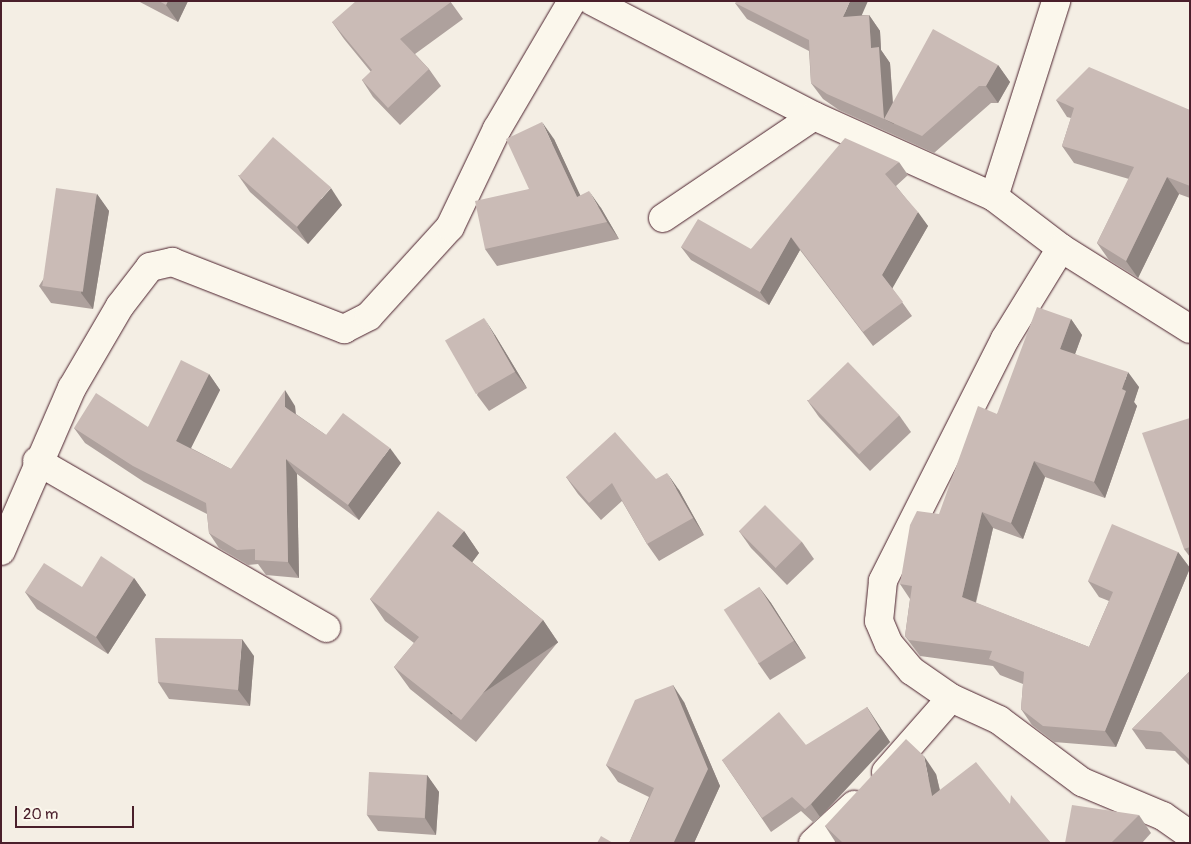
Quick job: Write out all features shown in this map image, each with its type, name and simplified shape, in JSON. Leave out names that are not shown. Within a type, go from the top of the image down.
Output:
[{"type":"street","points":[[1,551],[37,462],[120,306],[150,267],[172,262],[344,329],[369,316],[450,227],[497,129],[572,1]]},
{"type":"street","points":[[592,1],[814,116],[994,197],[1061,248],[1190,329]]},
{"type":"street","points":[[994,197],[1056,1]]},
{"type":"street","points":[[663,218],[814,116]]},
{"type":"street","points":[[1061,248],[1005,339],[883,581],[880,621],[889,644],[912,671],[951,698],[999,720],[1082,782],[1163,816],[1190,835]]},
{"type":"street","points":[[37,462],[326,628]]},
{"type":"street","points":[[813,843],[831,829],[951,698]]},
{"type":"building","points":[[159,1],[168,1],[166,5]]},
{"type":"building","points":[[356,1],[451,2],[400,39],[429,69],[388,108],[362,80],[372,70],[332,22]]},
{"type":"building","points":[[737,1],[850,1],[843,17],[869,15],[871,48],[879,47],[884,119],[827,94],[811,83],[809,40],[735,3]]},
{"type":"building","points":[[933,29],[998,65],[986,86],[979,86],[922,136],[884,119]]},
{"type":"building","points":[[1089,67],[1190,110],[1190,186],[1167,177],[1126,261],[1097,243],[1134,167],[1062,146],[1074,108],[1056,100]]},
{"type":"building","points":[[542,122],[577,197],[589,191],[607,222],[485,249],[475,201],[529,189],[506,139]]},
{"type":"building","points":[[273,137],[331,188],[297,227],[239,176]]},
{"type":"building","points":[[845,138],[899,162],[885,174],[918,212],[882,275],[903,302],[863,332],[791,237],[760,292],[681,247],[698,219],[751,249]]},
{"type":"building","points":[[56,188],[97,194],[83,292],[42,286]]},
{"type":"building","points":[[1037,307],[1071,319],[1060,349],[1128,372],[1122,389],[1126,391],[1094,482],[1034,461],[1011,523],[982,512],[962,597],[1089,647],[1113,592],[1088,581],[1112,524],[1178,552],[1105,731],[1043,726],[1021,709],[1024,672],[989,659],[992,651],[909,640],[905,636],[912,586],[900,584],[910,525],[917,511],[939,514],[978,406],[997,414]]},
{"type":"building","points":[[484,318],[515,372],[476,394],[445,340]]},
{"type":"building","points":[[181,360],[209,374],[176,441],[231,469],[285,390],[285,407],[326,435],[343,413],[390,448],[348,505],[286,459],[288,562],[255,560],[255,549],[237,550],[209,533],[206,503],[133,466],[74,428],[96,393],[148,427]]},
{"type":"building","points":[[848,362],[899,415],[859,454],[808,401]]},
{"type":"building","points":[[1190,418],[1190,547],[1184,549],[1142,433]]},
{"type":"building","points":[[615,432],[656,479],[667,473],[693,518],[647,544],[612,483],[589,503],[566,477]]},
{"type":"building","points":[[765,505],[802,542],[776,568],[739,531]]},
{"type":"building","points":[[438,511],[464,531],[452,546],[543,620],[461,720],[394,667],[419,637],[370,599]]},
{"type":"building","points":[[101,556],[134,578],[96,637],[25,592],[44,563],[82,587]]},
{"type":"building","points":[[759,587],[794,641],[759,664],[724,610]]},
{"type":"building","points":[[155,638],[242,639],[238,690],[158,682]]},
{"type":"building","points":[[1190,671],[1190,760],[1161,732],[1132,729]]},
{"type":"building","points":[[673,685],[708,769],[674,842],[676,843],[629,843],[654,788],[606,765],[635,700]]},
{"type":"building","points":[[867,707],[880,729],[805,809],[792,797],[762,818],[722,760],[779,712],[806,745]]},
{"type":"building","points":[[906,739],[924,756],[932,796],[976,762],[1010,804],[1011,795],[1051,843],[843,843],[825,826]]},
{"type":"building","points":[[369,772],[427,775],[425,818],[367,815]]},
{"type":"building","points":[[1072,805],[1139,815],[1111,843],[1065,843]]},
{"type":"building","points":[[601,836],[613,843],[597,843]]}]
